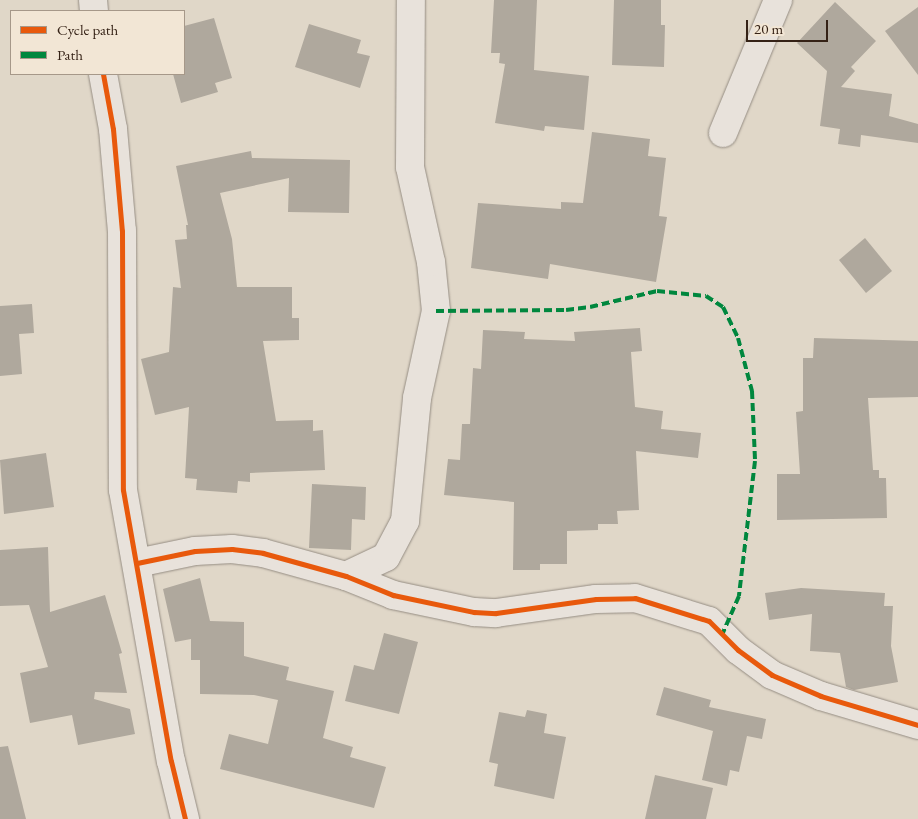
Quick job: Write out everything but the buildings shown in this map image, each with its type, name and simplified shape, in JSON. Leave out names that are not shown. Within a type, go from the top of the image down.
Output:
[{"type":"street","points":[[346,576],[386,557],[405,521],[417,398],[436,311],[431,262],[410,166],[411,0]]},
{"type":"street","points":[[723,133],[778,0]]},
{"type":"street","points":[[103,75],[113,129],[122,230],[123,490],[171,761],[185,819]]},
{"type":"street","points":[[137,563],[195,551],[232,549],[262,553],[346,576],[393,595],[474,612],[533,610],[596,599],[645,601],[709,621],[738,650],[772,675],[821,696],[918,725]]},
{"type":"marked path","points":[[436,311],[566,310],[590,307],[657,291],[706,296],[723,307],[738,338],[752,391],[755,461],[739,596],[722,635]]},
{"type":"cycle path","points":[[103,75],[113,129],[122,231],[123,490],[171,761],[185,819]]},
{"type":"cycle path","points":[[137,563],[195,551],[232,549],[263,553],[346,576],[393,595],[474,612],[496,613],[596,599],[635,598],[709,621],[738,650],[772,675],[821,696],[918,725]]}]
